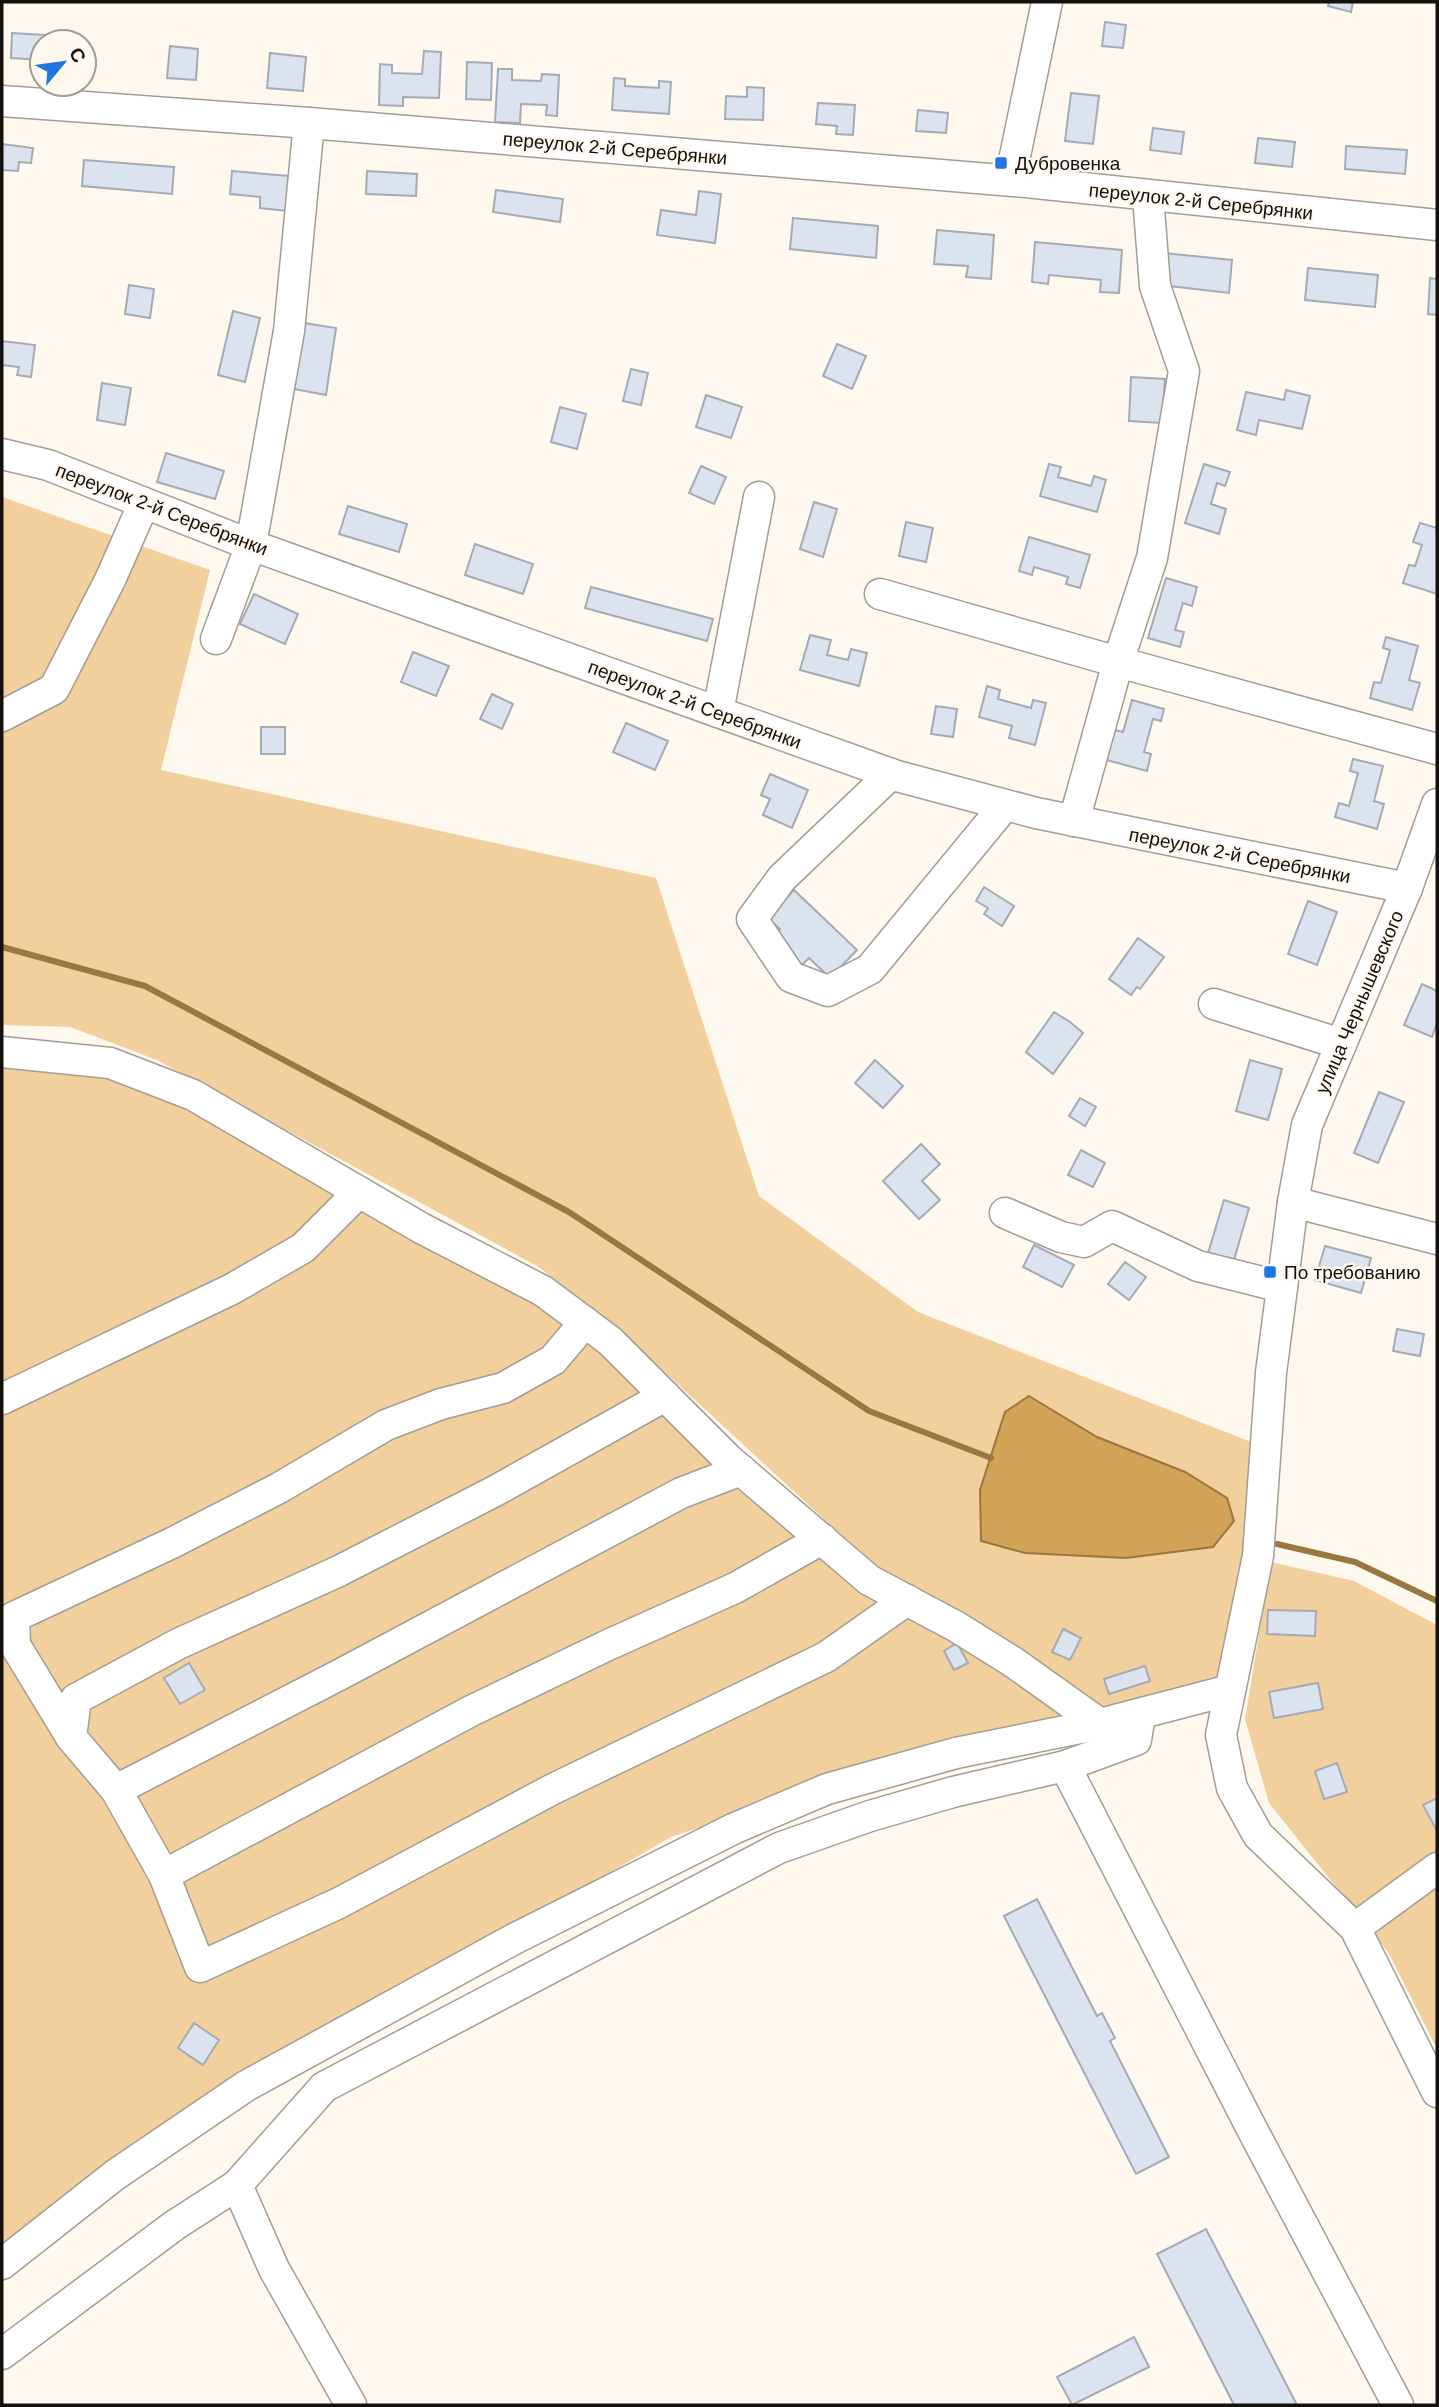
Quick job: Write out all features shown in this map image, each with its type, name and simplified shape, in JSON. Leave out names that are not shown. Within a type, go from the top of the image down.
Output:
[{"type":"street","points":[[1010,180],[1047,2]]},
{"type":"street","name":"переулок 2-й Серебрянки","points":[[2,101],[1010,180],[1437,225]]},
{"type":"street","points":[[216,639],[251,545],[289,331],[309,123]]},
{"type":"street","points":[[1074,821],[1118,663],[1152,558],[1184,371],[1155,286],[1147,195]]},
{"type":"street","name":"переулок 2-й Серебрянки","points":[[2,454],[48,465],[251,545],[891,774],[1074,821],[1407,888]]},
{"type":"street","points":[[719,712],[759,497]]},
{"type":"street","points":[[2,716],[54,689],[110,580],[144,503]]},
{"type":"street","points":[[880,594],[1118,663],[1437,749]]},
{"type":"street","points":[[891,774],[782,878],[752,919],[791,977],[828,991],[870,969],[1005,805]]},
{"type":"street","name":"улица Чернышевского","points":[[1437,804],[1407,888],[1307,1125],[1293,1202],[1271,1373],[1258,1556],[1221,1735],[1232,1788],[1258,1835],[1355,1928],[1437,2092]]},
{"type":"street","points":[[1214,1004],[1341,1044]]},
{"type":"street","points":[[2,1052],[110,1063],[193,1096],[421,1228],[543,1291],[610,1340],[741,1470],[869,1580],[957,1627],[1013,1662],[1100,1724]]},
{"type":"street","points":[[2,1399],[221,1294],[303,1248],[359,1192]]},
{"type":"street","points":[[1293,1202],[1437,1240]]},
{"type":"street","points":[[1005,1213],[1061,1237],[1084,1242],[1112,1226],[1198,1266],[1282,1287]]},
{"type":"street","points":[[585,1322],[553,1360],[503,1388],[441,1404],[386,1425],[279,1488],[196,1531],[14,1616],[15,1645],[71,1737],[116,1790],[164,1875],[201,1967],[339,1903],[553,1789],[826,1657],[907,1600]]},
{"type":"street","points":[[71,1737],[76,1699],[178,1644],[339,1571],[495,1491],[665,1396]]},
{"type":"street","points":[[116,1790],[681,1493],[741,1470]]},
{"type":"street","points":[[164,1875],[471,1711],[735,1588],[822,1539]]},
{"type":"street","points":[[6,2253],[246,2086],[514,1939],[733,1829],[827,1788],[956,1753],[1100,1724],[1230,1690]]},
{"type":"street","points":[[2,2354],[175,2225],[237,2185],[324,2087],[779,1848],[870,1816],[953,1792],[1065,1766],[1136,1740],[1140,1714]]},
{"type":"street","points":[[1065,1766],[1398,2405]]},
{"type":"street","points":[[1355,1928],[1437,1868]]},
{"type":"street","points":[[237,2185],[274,2269],[351,2405]]},
{"type":"shaded area","points":[[2,497],[210,570],[161,770],[656,878],[759,1196],[918,1312],[1254,1443],[1240,1595],[1223,1684],[931,1750],[671,1837],[111,2162],[2,2249],[2,1065],[115,1077],[179,1101],[535,1300],[879,1570],[606,1318],[537,1266],[157,1060],[70,1027],[2,1025]]},
{"type":"shaded area","points":[[1029,1396],[1097,1437],[1185,1472],[1227,1498],[1234,1521],[1213,1547],[1126,1558],[1025,1553],[981,1541],[980,1490],[1005,1412]]},
{"type":"shaded area","points":[[1271,1562],[1354,1581],[1437,1625],[1437,2049],[1388,1952],[1269,1803],[1245,1719]]},
{"type":"building","points":[[1329,2],[1353,2],[1351,12],[1328,6]]},
{"type":"building","points":[[1105,22],[1126,25],[1123,48],[1102,46]]},
{"type":"building","points":[[12,33],[28,34],[28,59],[11,58]]},
{"type":"building","points":[[170,46],[198,49],[196,80],[167,78]]},
{"type":"building","points":[[424,51],[441,52],[439,98],[403,97],[403,106],[379,105],[380,64],[392,65],[392,73],[422,74]]},
{"type":"building","points":[[270,53],[306,57],[303,91],[267,88]]},
{"type":"building","points":[[467,62],[492,63],[491,100],[466,99]]},
{"type":"building","points":[[498,69],[512,69],[512,80],[541,81],[542,74],[559,75],[557,116],[546,115],[547,105],[521,104],[520,123],[495,122]]},
{"type":"building","points":[[614,78],[625,79],[625,86],[659,88],[659,81],[671,82],[669,114],[612,110]]},
{"type":"building","points":[[747,87],[764,88],[763,120],[725,119],[726,96],[747,97]]},
{"type":"building","points":[[1071,93],[1099,96],[1093,144],[1065,141]]},
{"type":"building","points":[[818,103],[855,105],[853,135],[836,134],[837,126],[816,124]]},
{"type":"building","points":[[918,110],[948,113],[946,133],[916,131]]},
{"type":"building","points":[[1153,128],[1184,132],[1181,154],[1150,150]]},
{"type":"building","points":[[1258,138],[1295,142],[1292,167],[1255,163]]},
{"type":"building","points":[[2,144],[33,148],[31,163],[19,162],[18,171],[2,170]]},
{"type":"building","points":[[1346,146],[1407,150],[1405,174],[1345,169]]},
{"type":"building","points":[[84,160],[174,167],[172,194],[82,186]]},
{"type":"building","points":[[232,171],[289,176],[287,211],[260,208],[260,197],[230,194]]},
{"type":"building","points":[[367,171],[417,174],[416,196],[366,194]]},
{"type":"building","points":[[496,190],[563,199],[560,222],[493,212]]},
{"type":"building","points":[[699,191],[721,194],[715,243],[657,235],[661,210],[696,215]]},
{"type":"building","points":[[793,218],[878,226],[876,258],[790,249]]},
{"type":"building","points":[[937,230],[994,235],[991,279],[966,277],[968,266],[934,264]]},
{"type":"building","points":[[1035,242],[1122,250],[1119,293],[1100,292],[1101,280],[1049,275],[1048,284],[1032,282]]},
{"type":"building","points":[[1164,253],[1232,260],[1229,293],[1161,285]]},
{"type":"building","points":[[1308,268],[1378,275],[1375,307],[1305,300]]},
{"type":"building","points":[[1430,278],[1437,279],[1437,315],[1428,314]]},
{"type":"building","points":[[129,285],[154,289],[150,318],[125,314]]},
{"type":"building","points":[[233,311],[260,318],[245,382],[218,375]]},
{"type":"building","points":[[304,323],[336,328],[326,395],[294,389]]},
{"type":"building","points":[[2,341],[35,345],[31,377],[17,375],[19,367],[2,365]]},
{"type":"building","points":[[837,344],[866,356],[852,389],[823,376]]},
{"type":"building","points":[[631,369],[648,373],[641,405],[623,401]]},
{"type":"building","points":[[1131,377],[1165,379],[1162,423],[1129,421]]},
{"type":"building","points":[[102,383],[131,388],[125,425],[97,420]]},
{"type":"building","points":[[1286,390],[1310,396],[1302,429],[1259,420],[1256,435],[1237,430],[1246,392],[1284,400]]},
{"type":"building","points":[[706,395],[742,407],[731,438],[696,427]]},
{"type":"building","points":[[560,407],[586,414],[577,449],[551,442]]},
{"type":"building","points":[[166,453],[224,471],[215,499],[157,482]]},
{"type":"building","points":[[1049,464],[1061,467],[1058,477],[1091,486],[1094,476],[1106,480],[1097,512],[1040,496]]},
{"type":"building","points":[[1204,464],[1230,472],[1225,486],[1217,483],[1211,504],[1226,509],[1219,534],[1185,523]]},
{"type":"building","points":[[701,466],[726,477],[714,504],[689,493]]},
{"type":"building","points":[[814,502],[837,509],[823,557],[800,549]]},
{"type":"building","points":[[348,506],[407,524],[399,552],[339,534]]},
{"type":"building","points":[[906,522],[933,528],[926,562],[899,556]]},
{"type":"building","points":[[1420,523],[1437,528],[1437,594],[1403,583],[1409,565],[1415,566],[1422,545],[1413,542]]},
{"type":"building","points":[[1029,537],[1090,555],[1080,588],[1066,584],[1068,577],[1034,567],[1032,575],[1019,571]]},
{"type":"building","points":[[475,544],[533,564],[523,594],[465,575]]},
{"type":"building","points":[[1166,578],[1197,587],[1192,606],[1183,603],[1175,630],[1184,632],[1180,647],[1148,638]]},
{"type":"building","points":[[591,587],[713,619],[707,641],[585,608]]},
{"type":"building","points":[[254,594],[298,614],[285,644],[240,624]]},
{"type":"building","points":[[810,635],[831,640],[827,655],[848,660],[851,649],[867,653],[859,686],[800,670]]},
{"type":"building","points":[[1386,637],[1418,646],[1409,680],[1420,683],[1412,710],[1370,698],[1374,682],[1381,683],[1390,650],[1383,648]]},
{"type":"building","points":[[413,652],[449,666],[436,696],[401,682]]},
{"type":"building","points":[[987,686],[1000,690],[998,699],[1031,708],[1033,700],[1046,703],[1035,745],[1009,738],[1012,726],[979,717]]},
{"type":"building","points":[[492,694],[513,704],[502,729],[480,719]]},
{"type":"building","points":[[1132,700],[1164,709],[1161,721],[1153,719],[1144,752],[1151,754],[1147,771],[1103,759],[1111,729],[1123,732]]},
{"type":"building","points":[[936,706],[957,709],[953,737],[931,734]]},
{"type":"building","points":[[626,723],[668,741],[655,770],[613,752]]},
{"type":"building","points":[[261,727],[285,727],[285,754],[261,754]]},
{"type":"building","points":[[1353,759],[1383,766],[1374,801],[1384,804],[1377,829],[1335,817],[1339,803],[1349,806],[1358,773],[1350,771]]},
{"type":"building","points":[[770,774],[808,790],[792,828],[763,815],[770,799],[761,795]]},
{"type":"building","points":[[984,887],[1014,906],[1002,926],[984,914],[988,908],[976,901]]},
{"type":"building","points":[[794,890],[857,950],[830,978],[809,958],[802,965],[773,936],[780,929],[767,918]]},
{"type":"building","points":[[1308,901],[1337,912],[1317,965],[1288,954]]},
{"type":"building","points":[[1138,938],[1164,957],[1140,989],[1137,987],[1131,995],[1109,979]]},
{"type":"building","points":[[1422,984],[1437,991],[1437,1023],[1432,1037],[1404,1025]]},
{"type":"building","points":[[1054,1012],[1083,1033],[1053,1074],[1026,1052]]},
{"type":"building","points":[[875,1060],[903,1086],[883,1108],[855,1083]]},
{"type":"building","points":[[1250,1060],[1282,1069],[1268,1120],[1236,1111]]},
{"type":"building","points":[[1379,1092],[1404,1102],[1378,1163],[1354,1153]]},
{"type":"building","points":[[1080,1098],[1096,1107],[1085,1126],[1069,1116]]},
{"type":"building","points":[[921,1144],[940,1164],[922,1181],[940,1200],[919,1219],[883,1181]]},
{"type":"building","points":[[1081,1150],[1105,1163],[1093,1187],[1068,1175]]},
{"type":"building","points":[[1224,1200],[1249,1208],[1232,1267],[1206,1260]]},
{"type":"building","points":[[1034,1245],[1074,1265],[1062,1287],[1023,1267]]},
{"type":"building","points":[[1325,1246],[1371,1258],[1361,1293],[1315,1280]]},
{"type":"building","points":[[1125,1262],[1146,1277],[1129,1300],[1108,1284]]},
{"type":"building","points":[[1397,1329],[1424,1334],[1420,1356],[1393,1351]]},
{"type":"building","points":[[1268,1610],[1316,1611],[1315,1636],[1267,1634]]},
{"type":"building","points":[[1063,1629],[1081,1638],[1070,1660],[1052,1652]]},
{"type":"building","points":[[957,1643],[968,1663],[954,1670],[944,1651]]},
{"type":"building","points":[[189,1663],[205,1690],[180,1704],[164,1678]]},
{"type":"building","points":[[1145,1666],[1150,1681],[1109,1694],[1104,1679]]},
{"type":"building","points":[[1318,1683],[1323,1709],[1274,1718],[1269,1692]]},
{"type":"building","points":[[1337,1763],[1347,1792],[1324,1799],[1315,1771]]},
{"type":"building","points":[[1437,1798],[1437,1831],[1423,1805]]},
{"type":"building","points":[[1037,1899],[1097,2016],[1102,2013],[1115,2038],[1110,2041],[1169,2157],[1136,2174],[1004,1916]]},
{"type":"building","points":[[194,2023],[219,2040],[203,2065],[178,2048]]},
{"type":"building","points":[[1206,2229],[1297,2405],[1234,2405],[1157,2254]]},
{"type":"building","points":[[1134,2337],[1149,2367],[1072,2405],[1057,2377]]},
{"type":"waterway","points":[[2,947],[145,986],[569,1212],[869,1411],[991,1458]]},
{"type":"waterway","points":[[1277,1544],[1355,1562],[1437,1601]]},
{"type":"place","name":"Дубровенка","points":[[1001,163]]},
{"type":"place","name":"По требованию","points":[[1270,1272]]}]
